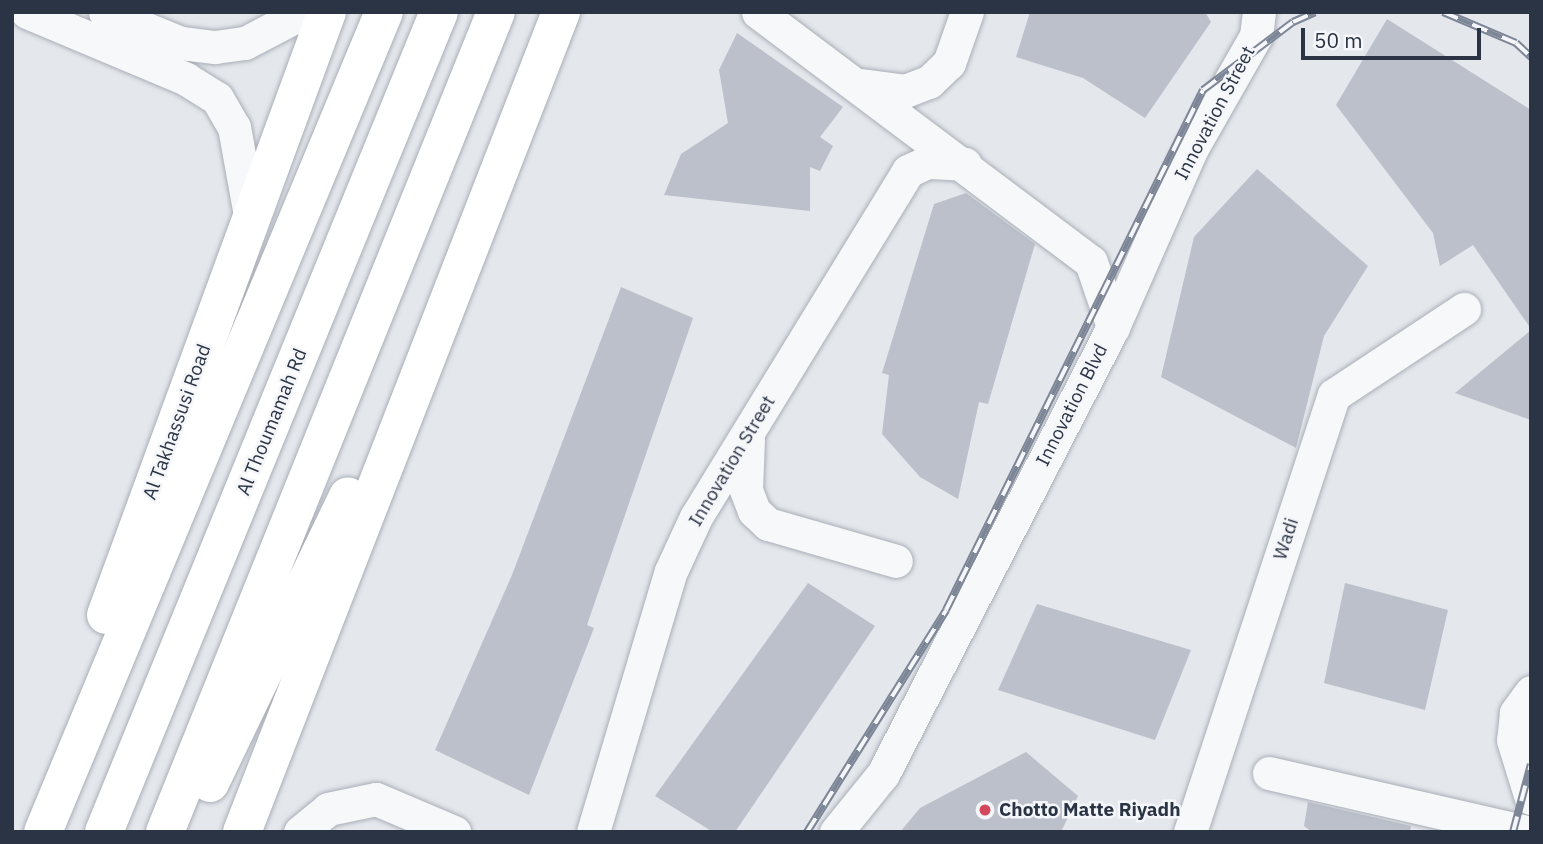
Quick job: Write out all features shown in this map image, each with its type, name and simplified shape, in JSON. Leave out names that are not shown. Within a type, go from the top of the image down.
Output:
[{"type":"main road","name":"Al Takhassusi Road","points":[[27,832],[327,12]]},
{"type":"main road","points":[[43,832],[384,12]]},
{"type":"main road","points":[[341,115],[390,12]]},
{"type":"main road","name":"Al Thoumamah Rd","points":[[104,832],[439,12]]},
{"type":"main road","points":[[165,832],[496,12]]},
{"type":"main road","points":[[500,166],[545,12]]},
{"type":"main road","points":[[242,832],[561,12]]},
{"type":"main road","points":[[186,832],[476,229]]},
{"type":"street","points":[[27,12],[186,79],[217,98],[234,127],[251,221]]},
{"type":"street","points":[[105,12],[181,43],[215,47],[244,43],[304,12]]},
{"type":"street","name":"Innovation Blvd","points":[[758,12],[965,163],[1091,262],[1113,327],[883,774],[836,832]]},
{"type":"street","points":[[852,82],[888,91],[929,82],[949,63],[967,12]]},
{"type":"street","name":"Innovation Street","points":[[1113,327],[1192,148],[1251,45],[1259,12]]},
{"type":"street","name":"Innovation Street","points":[[593,832],[671,571],[750,433],[908,171],[927,162],[965,163]]},
{"type":"street","name":"Wadi","points":[[1190,832],[1334,394],[1464,309]]},
{"type":"street","points":[[750,433],[746,489],[754,511],[768,524],[897,561]]},
{"type":"street","points":[[1531,692],[1516,713],[1513,740],[1531,798]]},
{"type":"street","points":[[1269,773],[1527,832]]},
{"type":"street","points":[[300,832],[328,809],[376,799],[454,832]]},
{"type":"building","points":[[1030,12],[1205,12],[1211,22],[1145,118],[1083,78],[1016,57]]},
{"type":"building","points":[[1387,19],[1531,110],[1531,329],[1473,245],[1440,266],[1433,233],[1336,105]]},
{"type":"building","points":[[737,33],[843,107],[820,137],[833,146],[820,171],[810,167],[810,211],[664,195],[681,154],[728,123],[719,70]]},
{"type":"building","points":[[1257,169],[1368,266],[1324,336],[1296,448],[1161,377],[1194,237]]},
{"type":"building","points":[[966,193],[1035,244],[988,404],[979,402],[958,499],[920,477],[882,434],[889,375],[882,373],[934,204]]},
{"type":"building","points":[[621,287],[693,318],[587,625],[594,628],[529,795],[435,750],[512,575]]},
{"type":"building","points":[[1531,330],[1531,420],[1455,393]]},
{"type":"building","points":[[808,583],[875,626],[735,832],[713,832],[655,796]]},
{"type":"building","points":[[1345,583],[1448,610],[1425,710],[1324,683]]},
{"type":"building","points":[[1037,604],[1191,650],[1155,740],[998,690]]},
{"type":"building","points":[[1026,752],[1078,796],[1061,832],[900,832],[920,808]]},
{"type":"building","points":[[1308,802],[1411,826],[1410,832],[1312,832],[1304,826]]},
{"type":"railway","points":[[807,832],[946,610],[1203,90],[1293,22],[1315,12]]},
{"type":"railway","points":[[1443,12],[1516,43],[1531,57]]},
{"type":"railway","points":[[1513,832],[1531,764]]},
{"type":"place","name":"Chotto Matte Riyadh","points":[[985,810]]}]
